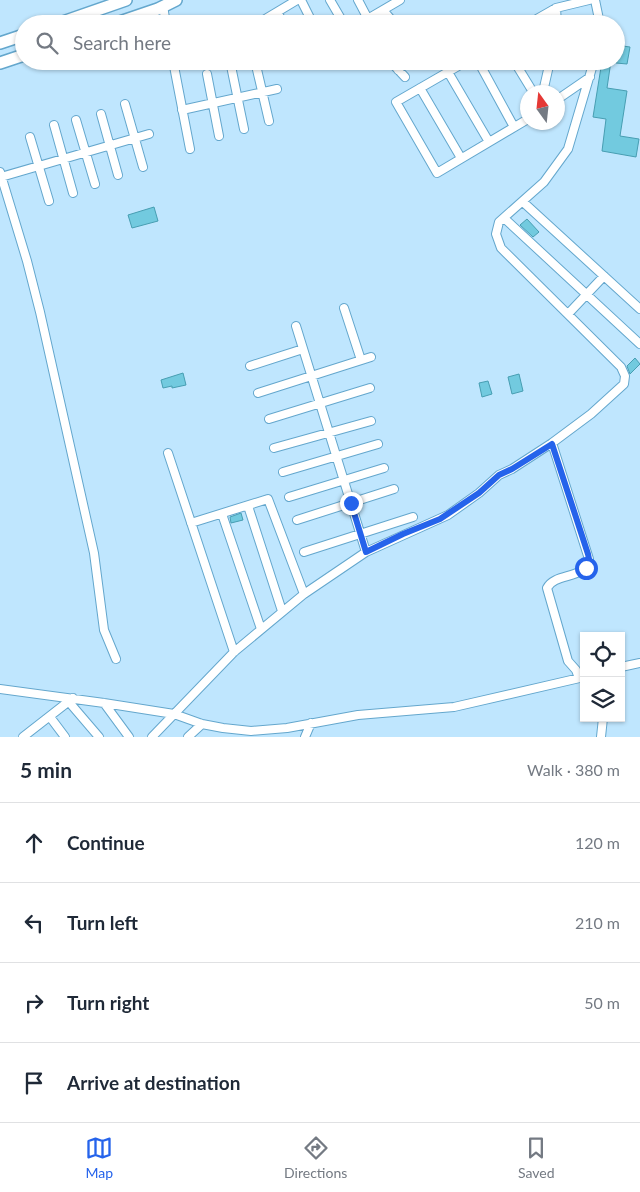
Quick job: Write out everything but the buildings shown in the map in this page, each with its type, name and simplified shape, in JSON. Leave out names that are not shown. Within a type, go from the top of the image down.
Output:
[{"type":"highway","points":[[83,15],[126,0]]},
{"type":"highway","points":[[138,15],[176,0]]},
{"type":"highway","points":[[0,43],[15,38]]},
{"type":"highway","points":[[0,63],[15,58]]},
{"type":"street","points":[[272,15],[299,0],[308,15]]},
{"type":"street","points":[[330,0],[339,15]]},
{"type":"street","points":[[358,0],[366,15]]},
{"type":"street","points":[[375,15],[400,0]]},
{"type":"street","points":[[544,15],[556,8],[589,0]]},
{"type":"street","points":[[596,0],[598,15]]},
{"type":"street","points":[[163,6],[164,15]]},
{"type":"street","points":[[556,8],[556,15]]},
{"type":"street","points":[[383,10],[387,15]]},
{"type":"street","points":[[175,70],[190,149]]},
{"type":"street","points":[[232,70],[244,129]]},
{"type":"street","points":[[257,70],[269,121]]},
{"type":"street","points":[[398,70],[404,77]]},
{"type":"street","points":[[451,70],[396,102],[437,173],[520,124]]},
{"type":"street","points":[[483,70],[514,127]]},
{"type":"street","points":[[520,70],[529,85]]},
{"type":"street","points":[[545,85],[548,70]]},
{"type":"street","points":[[152,737],[234,652],[304,594],[366,552],[440,519],[479,493],[499,475],[552,444],[622,388],[625,380],[620,367],[501,248],[497,241],[496,228],[499,222],[544,182],[568,149],[592,70]]},
{"type":"street","points":[[448,72],[489,142]]},
{"type":"street","points":[[207,74],[219,136]]},
{"type":"street","points":[[565,94],[590,77]]},
{"type":"street","points":[[420,88],[461,158]]},
{"type":"street","points":[[182,110],[277,89]]},
{"type":"street","points":[[125,104],[143,167]]},
{"type":"street","points":[[101,114],[118,175]]},
{"type":"street","points":[[76,120],[95,184]]},
{"type":"street","points":[[54,125],[73,193]]},
{"type":"street","points":[[116,659],[104,630],[94,553],[40,312],[1,174],[38,166],[149,134]]},
{"type":"street","points":[[30,137],[49,201]]},
{"type":"street","points":[[523,202],[640,309]]},
{"type":"street","points":[[504,218],[640,344]]},
{"type":"street","points":[[568,314],[604,276]]},
{"type":"street","points":[[344,308],[361,360]]},
{"type":"street","points":[[296,326],[366,552]]},
{"type":"street","points":[[250,366],[303,349]]},
{"type":"street","points":[[258,393],[371,357]]},
{"type":"street","points":[[269,419],[370,388]]},
{"type":"street","points":[[274,448],[371,421]]},
{"type":"street","points":[[283,472],[378,444]]},
{"type":"street","points":[[552,444],[589,559],[588,564],[583,570],[552,582],[548,588],[568,661],[580,676]]},
{"type":"street","points":[[168,453],[234,652]]},
{"type":"street","points":[[289,497],[384,468]]},
{"type":"street","points":[[298,520],[394,489]]},
{"type":"street","points":[[191,523],[268,499],[304,594]]},
{"type":"street","points":[[248,506],[282,611]]},
{"type":"street","points":[[222,514],[261,629]]},
{"type":"street","points":[[304,552],[413,517]]},
{"type":"street","points":[[625,666],[640,663]]},
{"type":"street","points":[[0,689],[174,714],[202,724],[250,734],[358,715],[454,707],[580,677]]},
{"type":"street","points":[[29,735],[71,700]]},
{"type":"street","points":[[71,700],[98,737]]},
{"type":"street","points":[[104,703],[129,737]]},
{"type":"street","points":[[50,717],[65,737]]},
{"type":"street","points":[[601,737],[603,722]]},
{"type":"street","points":[[305,737],[311,723]]},
{"type":"street","points":[[188,737],[202,724]]},
{"type":"street","points":[[220,737],[223,728]]},
{"type":"route","points":[[351,503],[366,552],[416,528],[440,519],[479,493],[499,475],[552,444],[588,554],[589,559],[586,568]]}]
